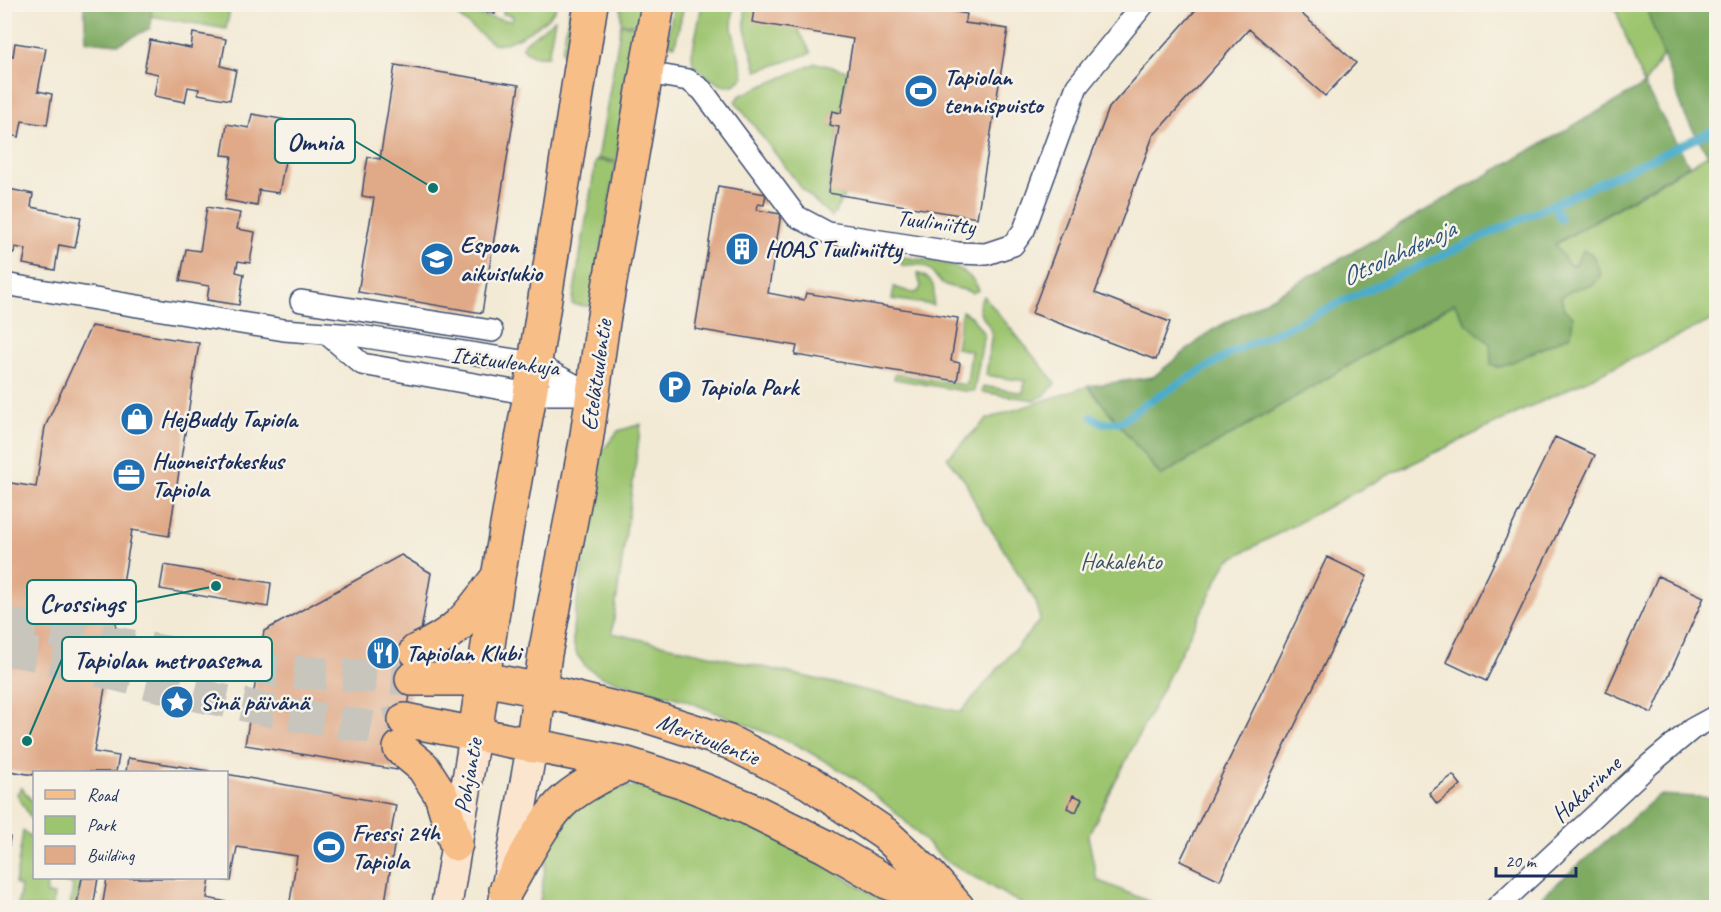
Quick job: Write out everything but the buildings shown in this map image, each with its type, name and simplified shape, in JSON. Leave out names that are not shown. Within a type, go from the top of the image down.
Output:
[{"type":"main road","points":[[484,679],[498,577],[591,4]]},
{"type":"main road","name":"Etelätuulentie","points":[[532,746],[545,654],[586,442],[603,322],[658,4]]},
{"type":"main road","name":"Merituulentie","points":[[498,577],[469,616],[414,665],[540,690],[647,716],[729,742],[810,783],[885,834],[931,877],[956,908]]},
{"type":"main road","name":"Pohjantie","points":[[446,908],[484,679]]},
{"type":"main road","name":"Merituulentie","points":[[456,844],[441,795],[403,734],[475,734],[627,764],[681,781],[748,808],[825,846],[887,882],[956,908]]},
{"type":"main road","points":[[505,899],[532,746]]},
{"type":"main road","points":[[505,899],[551,815],[565,799],[593,781],[627,764]]},
{"type":"street","name":"Tuuliniitty","points":[[646,73],[688,80],[702,90],[796,216],[810,225],[828,233],[986,254],[1012,245],[1024,230],[1077,86],[1144,4]]},
{"type":"street","name":"Itätuulenkuja","points":[[4,284],[284,330],[353,335],[593,394]]},
{"type":"street","points":[[301,301],[492,331]]},
{"type":"street","name":"Itätuulenkuja","points":[[327,334],[362,364],[532,378],[593,394]]},
{"type":"street","name":"Hakarinne","points":[[1496,908],[1649,765],[1692,729],[1716,716]]},
{"type":"green space","points":[[84,5],[152,5],[150,28],[119,44],[86,41]]},
{"type":"green space","points":[[86,5],[231,5],[226,29]]},
{"type":"green space","points":[[444,5],[469,7],[469,14],[512,21],[513,16],[503,14],[504,5],[557,5],[547,18],[529,32],[500,44],[493,44]]},
{"type":"green space","points":[[570,5],[581,5],[567,54],[562,52]]},
{"type":"green space","points":[[621,5],[644,5],[640,25],[621,23]]},
{"type":"green space","points":[[673,5],[684,5],[675,45],[668,44]]},
{"type":"green space","points":[[702,5],[733,5],[732,29],[744,76],[738,83],[731,86],[718,84],[693,65],[692,54]]},
{"type":"green space","points":[[745,5],[755,5],[798,29],[811,53],[757,71],[745,29]]},
{"type":"green space","points":[[1614,5],[1695,5],[1644,85]]},
{"type":"green space","points":[[1645,5],[1716,5],[1716,158],[1708,155],[1686,118]]},
{"type":"green space","points":[[555,19],[548,56],[534,55],[522,47],[524,44]]},
{"type":"green space","points":[[621,24],[639,27],[616,161],[598,159]]},
{"type":"green space","points":[[816,63],[848,71],[841,113],[832,112],[830,125],[839,127],[828,192],[844,196],[832,217],[803,190],[735,101],[741,95]]},
{"type":"green space","points":[[1644,85],[1689,165],[1555,244],[1569,265],[1575,265],[1583,250],[1592,254],[1601,274],[1593,285],[1575,289],[1561,297],[1564,309],[1573,316],[1571,335],[1499,368],[1491,364],[1490,344],[1466,323],[1454,303],[1161,476],[1088,386],[1153,377],[1211,331]]},
{"type":"green space","name":"Hakalehto","points":[[1716,150],[1716,318],[1378,480],[1227,561],[1088,836],[1097,880],[1162,907],[1027,907],[944,860],[902,818],[856,779],[797,745],[687,701],[602,677],[586,667],[577,655],[573,643],[573,628],[600,454],[618,431],[641,424],[612,633],[961,712],[1040,620],[1036,602],[977,507],[965,481],[947,458],[987,419],[1088,386],[1161,476]]},
{"type":"green space","points":[[596,160],[616,163],[592,307],[572,304]]},
{"type":"green space","points":[[902,257],[946,264],[956,268],[973,280],[979,290],[972,293],[947,286],[924,266],[903,266],[899,260]]},
{"type":"green space","points":[[917,273],[928,278],[933,285],[933,305],[892,299],[894,287],[913,293],[918,292],[921,286]]},
{"type":"green space","points":[[984,296],[1054,381],[1055,384],[1044,396],[1035,400],[982,392],[983,386],[1023,393],[1025,381],[986,375],[992,332],[980,311],[980,301]]},
{"type":"green space","points":[[962,311],[972,317],[984,334],[974,391],[894,379],[895,374],[967,384],[971,351],[956,348]]},
{"type":"green space","points":[[636,786],[652,788],[753,826],[799,849],[893,907],[539,908],[547,855],[551,841],[564,817],[607,790]]},
{"type":"green space","points":[[21,787],[33,803],[33,822],[17,794]]},
{"type":"green space","points":[[1659,795],[1716,798],[1716,907],[1530,907]]},
{"type":"green space","points":[[23,831],[33,838],[33,879],[46,879],[47,894],[54,895],[52,907],[21,907],[18,904],[21,887],[15,884]]},
{"type":"green space","points":[[62,879],[82,879],[76,907],[70,907],[73,885],[61,882]]},
{"type":"waterway","name":"Otsolahdenoja","points":[[1092,417],[1103,423],[1121,422],[1145,404],[1231,353],[1716,129]]},
{"type":"waterway","points":[[1554,204],[1560,219]]},
{"type":"tunnel","points":[[4,624],[276,671],[412,679]]},
{"type":"tunnel","points":[[4,649],[30,653],[197,695],[273,711],[374,728],[405,720]]},
{"type":"place","name":"Tapiolan tennispuisto","points":[[921,91]]},
{"type":"place","name":"Omnia","points":[[433,188]]},
{"type":"place","name":"HOAS Tuuliniitty","points":[[742,249]]},
{"type":"place","name":"Espoon aikuislukio","points":[[437,259]]},
{"type":"place","name":"Tapiola Park","points":[[675,387]]},
{"type":"place","name":"HejBuddy Tapiola","points":[[137,419]]},
{"type":"place","name":"Huoneistokeskus Tapiola","points":[[129,475]]},
{"type":"place","name":"Crossings","points":[[216,586]]},
{"type":"place","name":"Tapiolan Klubi","points":[[383,653]]},
{"type":"place","name":"Sinä päivänä","points":[[177,702]]},
{"type":"place","name":"Tapiolan metroasema","points":[[27,741]]},
{"type":"place","name":"Fressi 24h Tapiola","points":[[329,847]]}]
